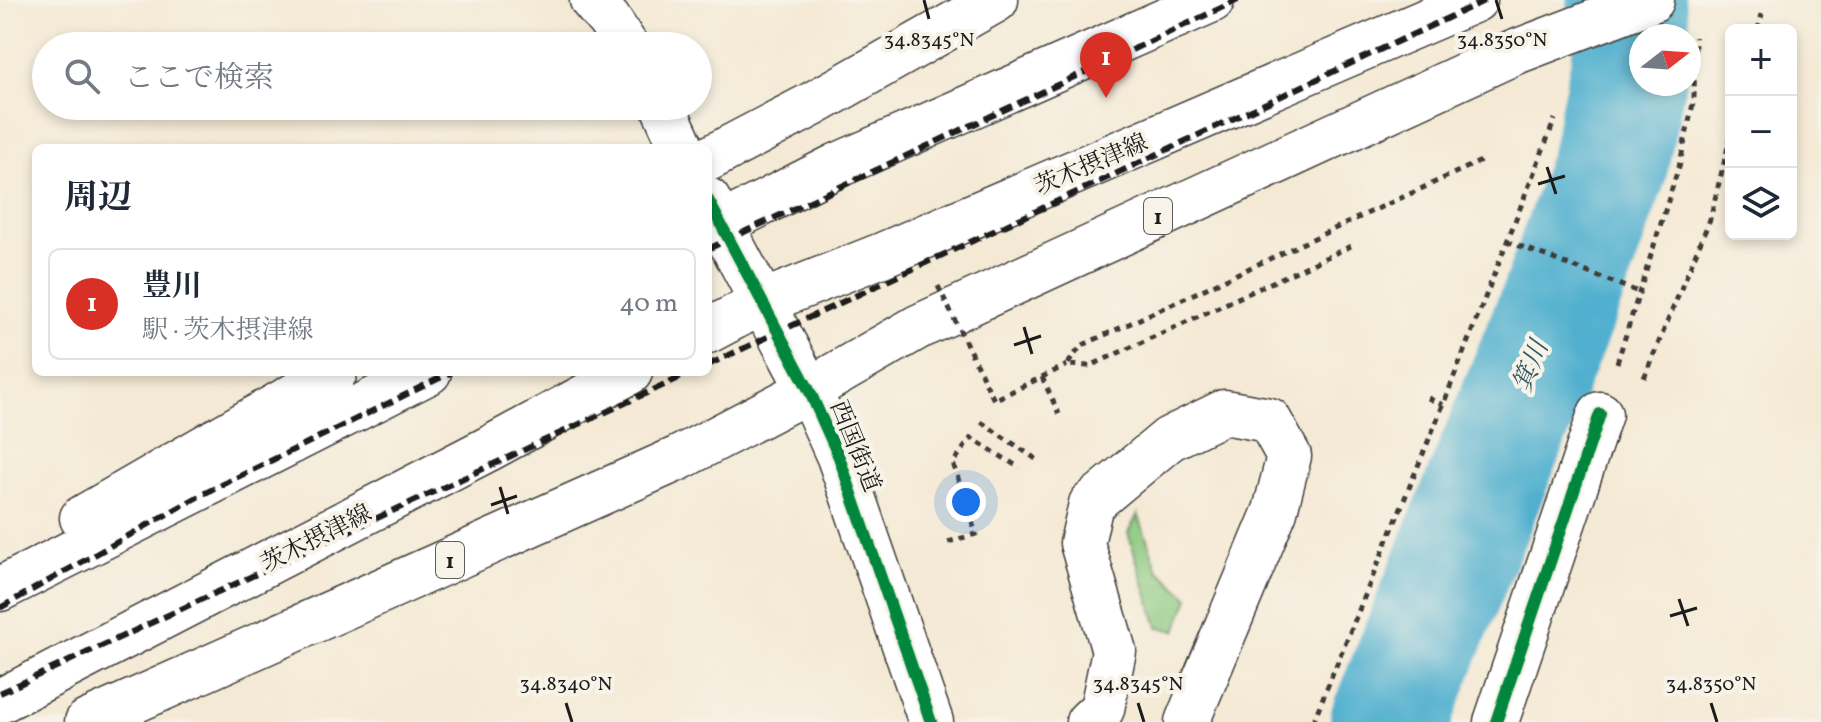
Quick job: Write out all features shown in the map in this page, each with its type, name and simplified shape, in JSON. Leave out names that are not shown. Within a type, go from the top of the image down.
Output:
[{"type":"main road","points":[[592,0],[617,32]]},
{"type":"main road","points":[[712,157],[811,105],[996,0]]},
{"type":"main road","points":[[712,219],[1212,0]]},
{"type":"main road","name":"1","points":[[107,718],[679,458],[809,390],[918,327],[1513,53],[1652,0]]},
{"type":"main road","name":"茨木摂津線","points":[[712,329],[763,302],[882,255],[1459,6]]},
{"type":"main road","points":[[669,120],[680,144]]},
{"type":"main road","name":"西国街道","points":[[712,219],[763,302],[809,390],[839,457],[931,722]]},
{"type":"main road","points":[[0,565],[328,376]]},
{"type":"main road","points":[[0,589],[421,376]]},
{"type":"main road","name":"茨木摂津線","points":[[0,701],[492,447],[623,376]]},
{"type":"main road","points":[[1088,722],[1102,709],[1114,651],[1082,543],[1091,504],[1169,439],[1224,412],[1269,420],[1289,456],[1275,511],[1187,722]]},
{"type":"main road","points":[[1496,722],[1600,414]]},
{"type":"path","points":[[1760,24],[1762,14]]},
{"type":"path","points":[[1600,414],[1680,163],[1694,99],[1695,23]]},
{"type":"path","points":[[1313,722],[1443,405],[1555,119]]},
{"type":"path","points":[[1643,381],[1710,219],[1725,159]]},
{"type":"path","points":[[938,286],[994,400],[1067,365],[1081,346],[1483,160]]},
{"type":"path","points":[[1507,241],[1641,293]]},
{"type":"path","points":[[1067,365],[1090,366],[1351,246]]},
{"type":"path","points":[[1042,377],[1059,414]]},
{"type":"path","points":[[1428,398],[1443,405]]},
{"type":"path","points":[[981,422],[1036,459]]},
{"type":"path","points":[[948,542],[976,534],[953,463],[971,438],[1020,468]]},
{"type":"green space","points":[[1138,514],[1158,570],[1189,598],[1176,631],[1158,627],[1128,533]]},
{"type":"waterway","name":"箕川","points":[[1389,722],[1559,303],[1608,168],[1631,60],[1631,31],[1626,0]]},
{"type":"railway","points":[[712,247],[1238,0]]},
{"type":"railway","points":[[712,363],[1486,0]]},
{"type":"railway","points":[[0,608],[201,495],[444,376]]},
{"type":"railway","points":[[0,693],[683,376]]},
{"type":"cycle path","points":[[712,208],[809,390],[839,457],[931,722]]},
{"type":"cycle path","points":[[1496,722],[1600,414]]},
{"type":"place","name":"豊川","points":[[1106,98]]}]
